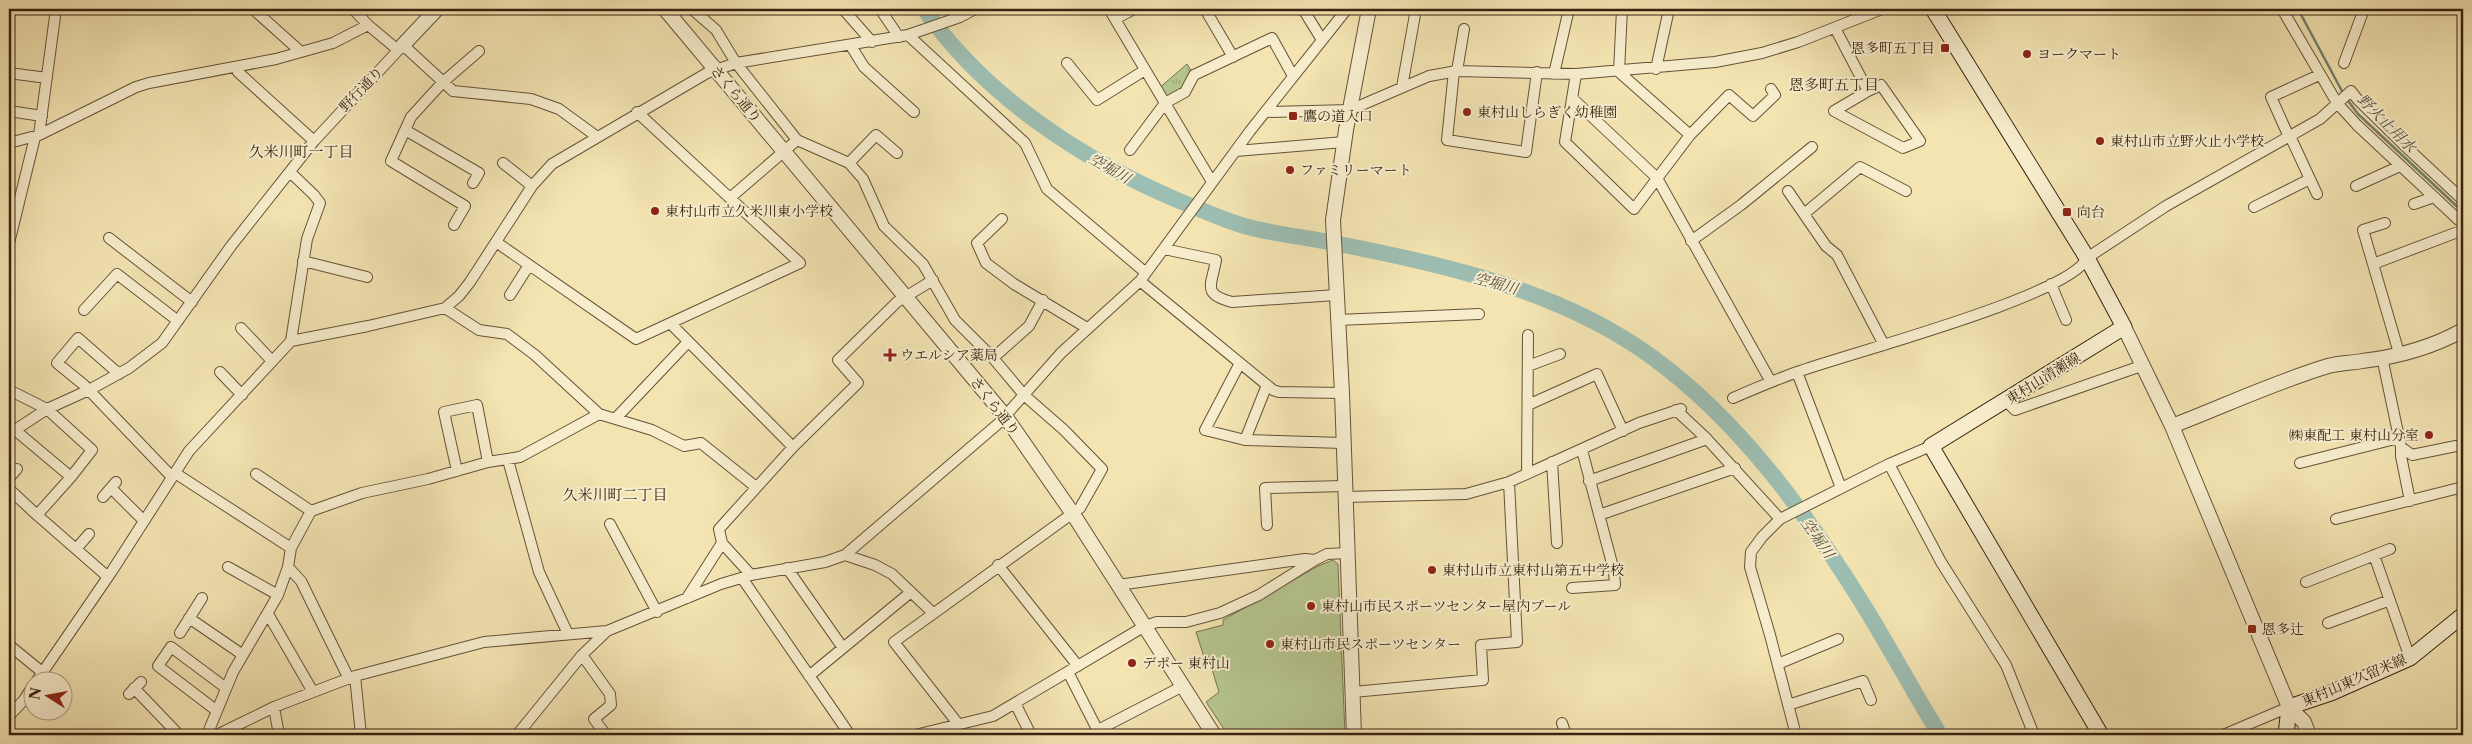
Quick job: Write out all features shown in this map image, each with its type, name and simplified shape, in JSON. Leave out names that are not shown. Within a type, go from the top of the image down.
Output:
[{"type":"main road","points":[[1932,9],[2087,258],[2124,327]]},
{"type":"main road","name":"東村山清瀬線","points":[[1931,446],[2124,327]]},
{"type":"main road","points":[[1931,446],[2101,735]]},
{"type":"main road","name":"東村山東久留米線","points":[[2286,735],[2289,707],[2331,693],[2410,658],[2463,615]]},
{"type":"street","points":[[9,243],[42,116],[56,9]]},
{"type":"street","points":[[253,9],[301,52]]},
{"type":"street","points":[[353,9],[368,25],[453,91],[531,99],[558,109],[596,136]]},
{"type":"street","points":[[437,9],[455,9]]},
{"type":"street","name":"野行通り","points":[[11,430],[47,409],[119,374],[162,343],[231,246],[314,141],[437,9]]},
{"type":"street","name":"さくら通り","points":[[664,9],[1005,416],[1073,514],[1214,735]]},
{"type":"street","points":[[692,9],[716,30],[736,63],[797,140],[849,163],[862,179],[884,226],[923,264],[934,280],[955,320],[993,358],[1024,395],[1064,430],[1102,469],[1080,508],[1073,514],[998,565],[894,642],[959,725]]},
{"type":"street","points":[[843,9],[872,42]]},
{"type":"street","points":[[880,9],[903,36],[1025,143],[1047,189],[1240,363],[1267,385],[1279,392],[1342,393]]},
{"type":"street","points":[[291,340],[368,326],[445,308],[459,296],[470,282],[532,186],[552,164],[637,112],[716,70],[736,63],[851,46],[903,36],[960,17],[975,9]]},
{"type":"street","points":[[1109,9],[1212,182]]},
{"type":"street","points":[[1115,20],[1134,9]]},
{"type":"street","points":[[1205,9],[1233,57]]},
{"type":"street","points":[[1304,9],[1322,40]]},
{"type":"street","points":[[217,735],[274,707],[352,677],[445,650],[484,642],[607,631],[657,612],[686,598],[746,576],[825,562],[844,555],[1005,416],[1061,353],[1143,277],[1292,76],[1347,9]]},
{"type":"street","points":[[1354,735],[1342,393],[1333,223],[1344,142],[1370,9]]},
{"type":"street","points":[[1402,87],[1416,9]]},
{"type":"street","points":[[1554,74],[1569,9]]},
{"type":"street","points":[[1619,72],[1622,9]]},
{"type":"street","points":[[1656,68],[1669,9]]},
{"type":"street","points":[[1265,112],[1350,110],[1429,76],[1456,71],[1554,74],[1619,72],[1762,53],[1835,28],[1882,9]]},
{"type":"street","points":[[2282,9],[2319,76],[2339,101],[2400,166],[2463,224]]},
{"type":"street","points":[[2344,63],[2364,9]]},
{"type":"street","points":[[9,143],[37,136],[84,115],[136,87],[161,79],[236,67],[301,52],[333,43],[368,25]]},
{"type":"street","points":[[1835,28],[1868,91]]},
{"type":"street","points":[[1464,29],[1446,140],[1526,152],[1537,72]]},
{"type":"street","points":[[1130,150],[1165,104],[1185,92],[1194,76],[1272,38],[1292,76]]},
{"type":"street","points":[[851,46],[864,67],[914,112]]},
{"type":"street","points":[[454,226],[468,203],[391,161],[411,117],[442,83],[479,51]]},
{"type":"street","points":[[1067,63],[1097,100],[1145,70]]},
{"type":"street","points":[[236,67],[238,72],[314,141]]},
{"type":"street","points":[[1619,72],[1690,135]]},
{"type":"street","points":[[9,73],[47,78]]},
{"type":"street","points":[[1576,74],[1564,142],[1634,209],[1690,135],[1729,95],[1756,119],[1775,95],[1770,89]]},
{"type":"street","points":[[2317,194],[2271,97],[2319,76]]},
{"type":"street","points":[[1881,85],[1920,141],[1903,148],[1834,110],[1868,91],[1881,85]]},
{"type":"street","points":[[1734,398],[1797,372],[2015,302],[2084,265],[2087,258],[2166,206],[2320,119],[2350,91],[2463,200]]},
{"type":"street","points":[[1572,98],[1657,178],[1771,382]]},
{"type":"street","points":[[9,111],[42,116]]},
{"type":"street","points":[[496,242],[636,339],[800,263],[637,112]]},
{"type":"street","points":[[406,131],[479,173],[473,183]]},
{"type":"street","points":[[849,163],[876,135],[897,153]]},
{"type":"street","points":[[730,198],[797,140]]},
{"type":"street","points":[[1236,150],[1344,142]]},
{"type":"street","points":[[1691,241],[1812,146]]},
{"type":"street","points":[[503,163],[532,186]]},
{"type":"street","points":[[1804,214],[1860,166],[1906,191]]},
{"type":"street","points":[[2356,186],[2400,166]]},
{"type":"street","points":[[9,645],[42,672],[108,577],[189,451],[291,340],[307,239],[320,204],[314,195],[290,172]]},
{"type":"street","points":[[2254,207],[2310,178]]},
{"type":"street","points":[[1788,191],[1826,246],[1837,255],[1884,345]]},
{"type":"street","points":[[2414,204],[2434,197]]},
{"type":"street","points":[[1002,219],[977,244],[986,263],[1014,284],[1044,300],[1087,328]]},
{"type":"street","points":[[2385,223],[2363,230],[2399,353]]},
{"type":"street","points":[[2373,264],[2463,230]]},
{"type":"street","points":[[109,238],[192,302]]},
{"type":"street","points":[[1164,249],[1216,260],[1211,289],[1212,294],[1217,298],[1232,302],[1336,295]]},
{"type":"street","points":[[303,261],[367,277]]},
{"type":"street","points":[[510,295],[529,265]]},
{"type":"street","points":[[84,310],[117,274],[178,321]]},
{"type":"street","points":[[850,735],[809,676],[746,576],[722,542],[719,529],[793,448],[858,383],[838,360],[905,296],[934,280]]},
{"type":"street","points":[[2051,284],[2066,320]]},
{"type":"street","points":[[993,358],[1029,326],[1044,300]]},
{"type":"street","points":[[445,308],[479,330],[507,334],[535,355],[600,414],[652,430],[684,446],[701,443],[756,488]]},
{"type":"street","points":[[1338,320],[1479,314]]},
{"type":"street","points":[[671,324],[793,448]]},
{"type":"street","points":[[2124,327],[2172,426],[2289,707],[2304,722],[2310,735]]},
{"type":"street","points":[[241,328],[272,362]]},
{"type":"street","points":[[2172,426],[2291,378],[2336,364],[2382,357],[2440,342],[2463,330]]},
{"type":"street","points":[[1527,473],[1528,335]]},
{"type":"street","points":[[119,374],[78,338],[57,363],[89,390],[174,475],[291,548]]},
{"type":"street","points":[[616,418],[688,342]]},
{"type":"street","points":[[1528,366],[1560,354]]},
{"type":"street","points":[[2382,357],[2410,500]]},
{"type":"street","points":[[1240,363],[1205,430],[1245,440],[1344,443]]},
{"type":"street","points":[[2006,401],[2015,410],[2144,365]]},
{"type":"street","points":[[220,372],[242,395]]},
{"type":"street","points":[[1797,372],[1841,488]]},
{"type":"street","points":[[1528,405],[1597,374],[1623,431]]},
{"type":"street","points":[[1245,440],[1267,385]]},
{"type":"street","points":[[9,390],[47,409],[92,450],[36,515]]},
{"type":"street","points":[[457,471],[444,412],[477,405],[488,462]]},
{"type":"street","points":[[1267,525],[1265,488],[1345,492],[1466,494],[1509,482],[1657,416],[1678,410],[1781,518]]},
{"type":"street","points":[[207,735],[226,688],[278,595],[288,567],[291,548],[311,511],[362,493],[488,462],[520,457],[600,414]]},
{"type":"street","points":[[11,430],[71,476]]},
{"type":"street","points":[[1589,481],[1707,439]]},
{"type":"street","points":[[2400,442],[2412,454],[2456,446]]},
{"type":"street","points":[[2300,463],[2400,442]]},
{"type":"street","points":[[1796,735],[1778,664],[1751,572],[1750,558],[1756,544],[1781,518],[1889,464],[1931,446]]},
{"type":"street","points":[[1572,588],[1614,585],[1614,571],[1582,450]]},
{"type":"street","points":[[508,460],[539,572],[568,634]]},
{"type":"street","points":[[1552,462],[1557,543]]},
{"type":"street","points":[[1889,464],[1940,562],[2006,666],[2034,735]]},
{"type":"street","points":[[1599,515],[1735,468]]},
{"type":"street","points":[[9,478],[17,469]]},
{"type":"street","points":[[256,474],[311,511]]},
{"type":"street","points":[[1353,692],[1483,680],[1481,644],[1517,642],[1509,482]]},
{"type":"street","points":[[103,497],[113,485],[144,520]]},
{"type":"street","points":[[2336,520],[2463,487]]},
{"type":"street","points":[[9,489],[108,577]]},
{"type":"street","points":[[610,524],[657,612]]},
{"type":"street","points":[[76,549],[89,534]]},
{"type":"street","points":[[686,598],[722,542]]},
{"type":"street","points":[[2306,582],[2390,550]]},
{"type":"street","points":[[916,735],[941,732],[993,716],[1145,626],[1157,622],[1186,622],[1220,613],[1259,595],[1327,554],[1347,553]]},
{"type":"street","points":[[844,555],[875,565],[892,574],[933,613]]},
{"type":"street","points":[[2374,556],[2410,658]]},
{"type":"street","points":[[1118,585],[1305,559],[1315,560]]},
{"type":"street","points":[[998,565],[1078,666]]},
{"type":"street","points":[[228,567],[278,595]]},
{"type":"street","points":[[288,567],[301,581],[352,677],[361,735]]},
{"type":"street","points":[[787,568],[843,648]]},
{"type":"street","points":[[809,676],[911,592]]},
{"type":"street","points":[[180,632],[202,598]]},
{"type":"street","points":[[2328,623],[2390,600]]},
{"type":"street","points":[[268,614],[313,692]]},
{"type":"street","points":[[189,618],[243,655]]},
{"type":"street","points":[[522,733],[582,655],[607,631]]},
{"type":"street","points":[[1778,664],[1838,639]]},
{"type":"street","points":[[217,711],[158,666],[170,647],[226,688]]},
{"type":"street","points":[[582,655],[610,694],[611,706],[594,719],[606,735]]},
{"type":"street","points":[[1068,672],[1099,732],[1183,686]]},
{"type":"street","points":[[1788,705],[1861,676],[1870,700]]},
{"type":"street","points":[[135,688],[179,735]]},
{"type":"street","points":[[9,716],[22,702]]},
{"type":"street","points":[[1015,703],[1031,735]]},
{"type":"street","points":[[274,707],[280,735]]},
{"type":"street","points":[[2223,735],[2289,707]]},
{"type":"street","points":[[1562,723],[1566,735]]},
{"type":"green space","points":[[1187,64],[1194,75],[1185,92],[1165,103],[1157,90]]},
{"type":"green space","name":"東村山市民スポーツセンター","points":[[1333,560],[1338,564],[1345,735],[1228,735],[1206,702],[1219,692],[1208,656],[1204,657],[1196,632],[1223,625],[1223,620],[1318,566]]},
{"type":"waterway","name":"空堀川","points":[[924,9],[948,41],[1006,97],[1037,122],[1071,144],[1141,184],[1244,226],[1418,261],[1500,283],[1540,297],[1579,314],[1616,334],[1652,357],[1684,382],[1714,410],[1770,471],[1819,537],[1864,606],[1940,735]]},
{"type":"waterway","name":"野火止用水","points":[[2298,9],[2343,93]]},
{"type":"waterway","name":"野火止用水","points":[[2346,98],[2358,114],[2463,212]]},
{"type":"place","name":"恩多町五丁目","points":[[1945,48]]},
{"type":"place","name":"ヨークマート","points":[[2027,54]]},
{"type":"place","name":"東村山しらぎく幼稚園","points":[[1467,112]]},
{"type":"place","name":"鷹の道入口","points":[[1293,116]]},
{"type":"place","name":"東村山市立野火止小学校","points":[[2100,141]]},
{"type":"place","name":"ファミリーマート","points":[[1290,170]]},
{"type":"place","name":"東村山市立久米川東小学校","points":[[655,211]]},
{"type":"place","name":"向台","points":[[2067,212]]},
{"type":"place","name":"ウエルシア薬局","points":[[890,355]]},
{"type":"place","name":"㈱東配工 東村山分室","points":[[2429,435]]},
{"type":"place","name":"東村山市立東村山第五中学校","points":[[1432,570]]},
{"type":"place","name":"東村山市民スポーツセンター屋内プール","points":[[1311,606]]},
{"type":"place","name":"恩多辻","points":[[2252,629]]},
{"type":"place","name":"東村山市民スポーツセンター","points":[[1270,644]]},
{"type":"place","name":"デポー 東村山","points":[[1132,663]]},
{"type":"district","name":"恩多町五丁目","points":[[1834,84]]},
{"type":"district","name":"久米川町一丁目","points":[[301,151]]},
{"type":"district","name":"久米川町二丁目","points":[[615,494]]}]
